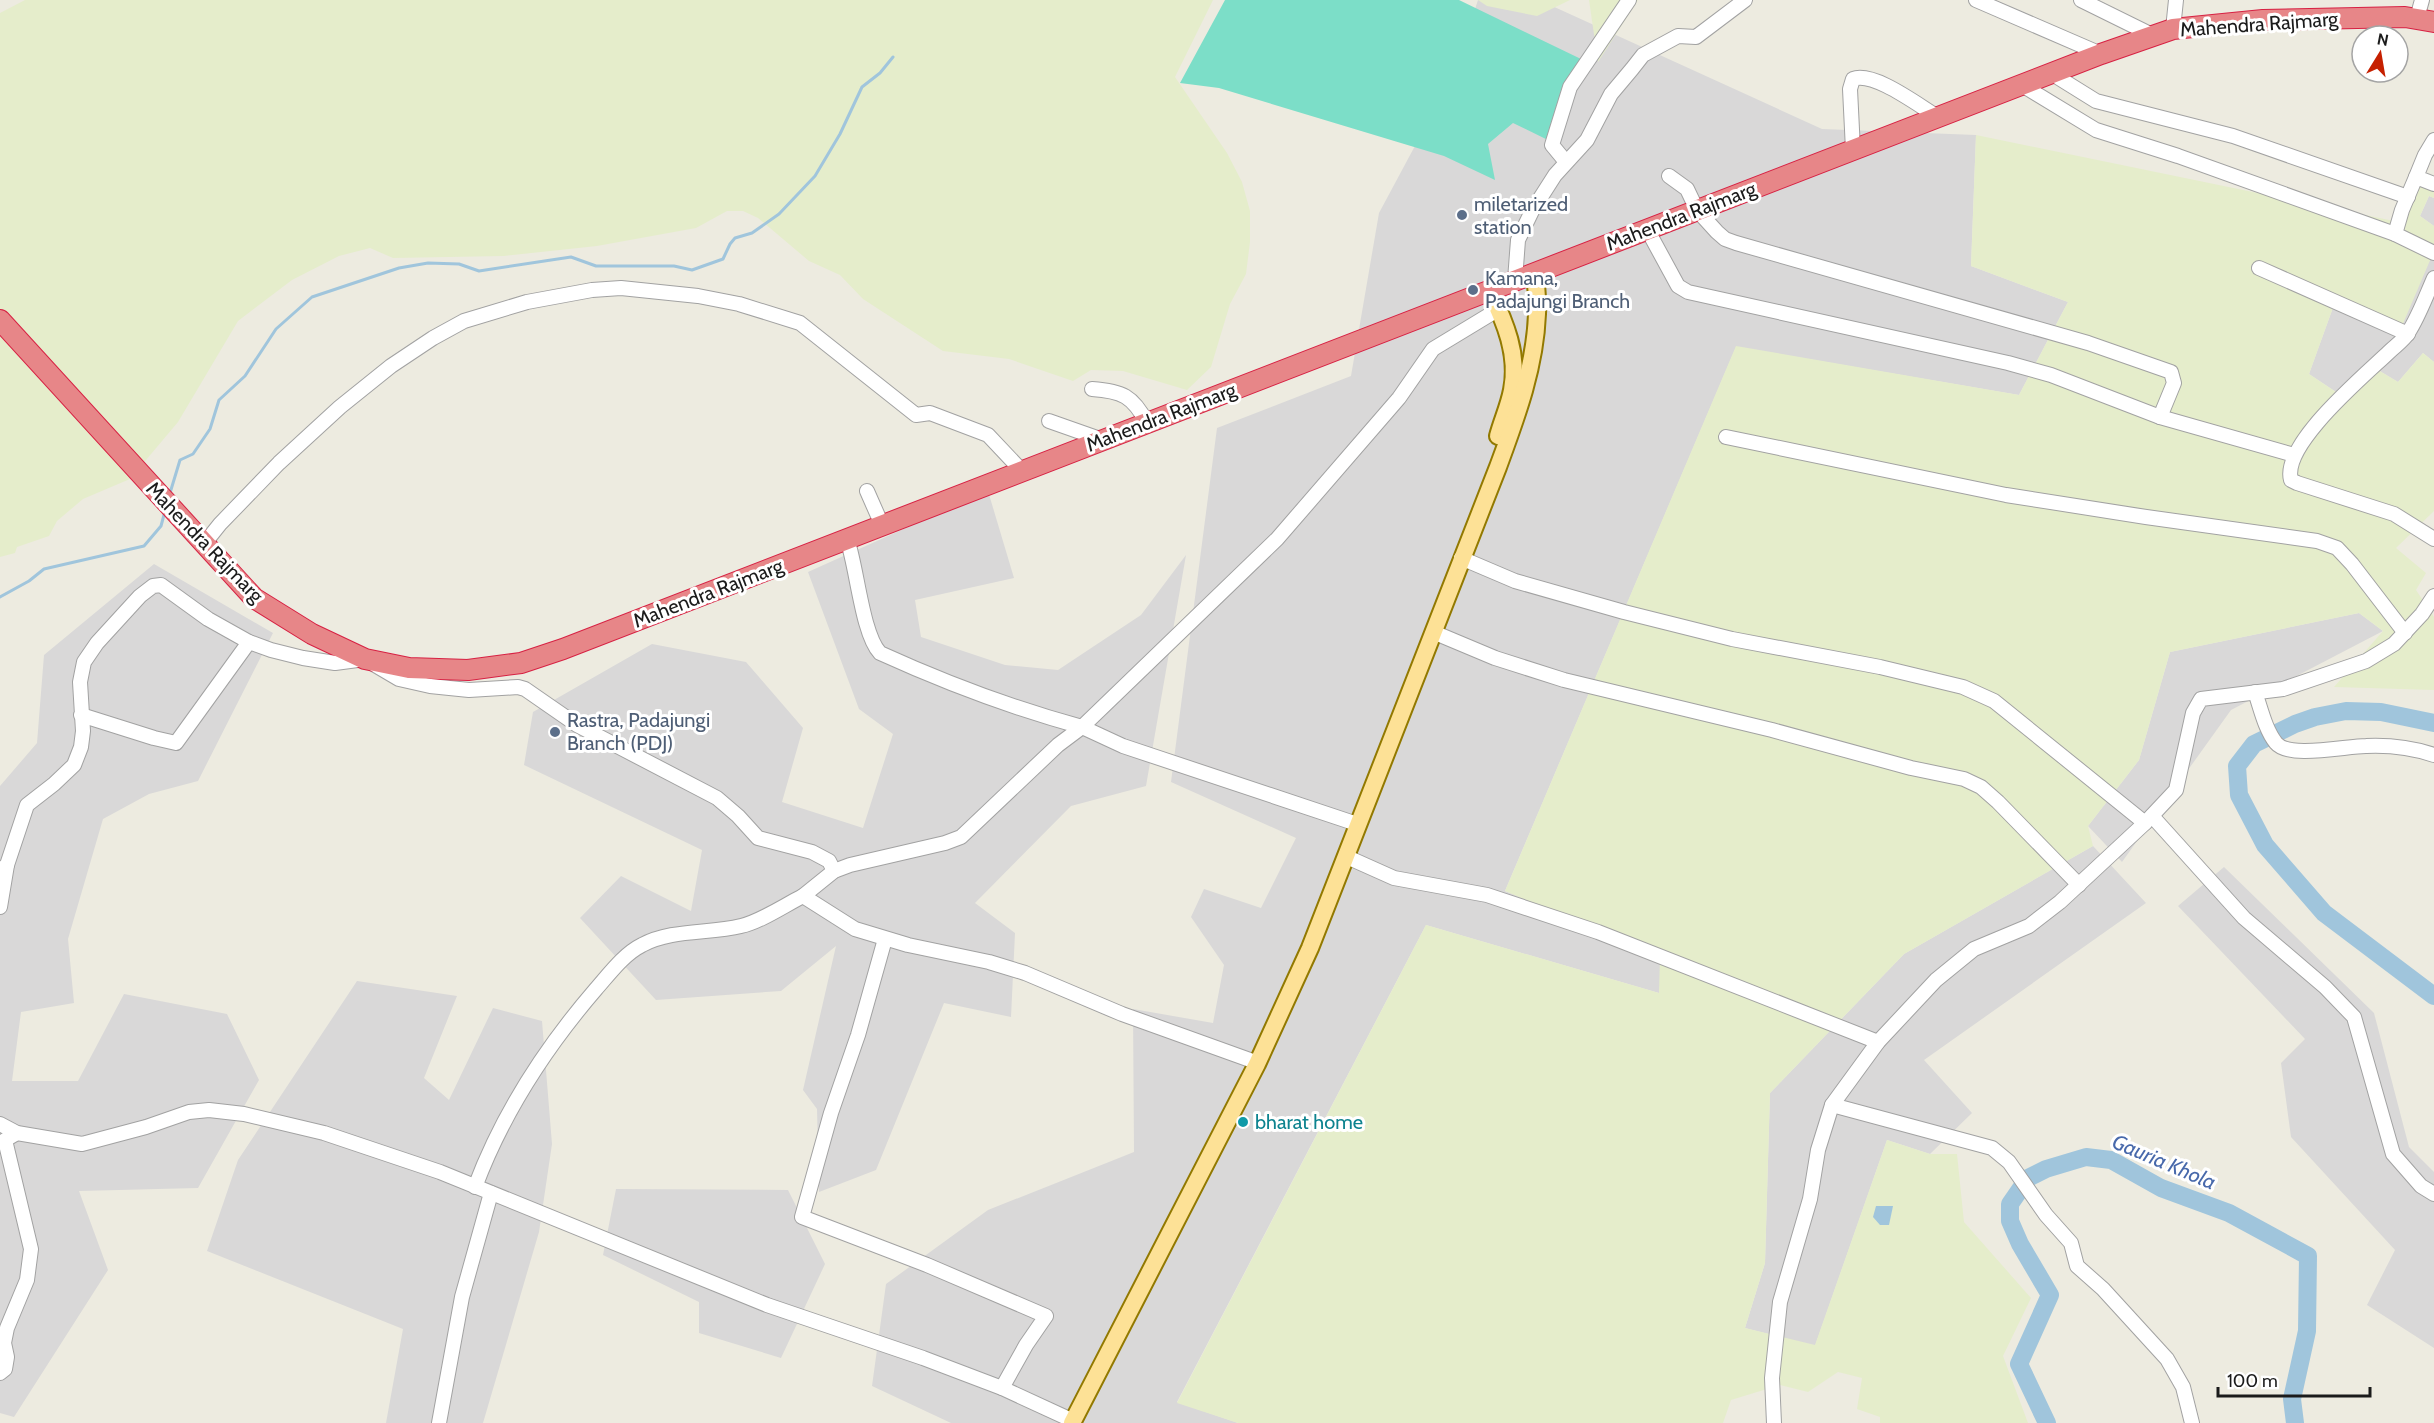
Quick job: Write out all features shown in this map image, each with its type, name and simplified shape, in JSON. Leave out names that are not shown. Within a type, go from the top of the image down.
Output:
[{"type":"highway","name":"Mahendra Rajmarg","points":[[0,320],[254,598],[312,634],[365,659],[409,668],[468,670],[521,663],[2101,54],[2173,29],[2263,20],[2424,13]]},
{"type":"main road","points":[[1069,1422],[1257,1064],[1310,948],[1347,858],[1461,558],[1498,468],[1524,394],[1536,324],[1535,273]]},
{"type":"main road","points":[[1069,1422],[1250,1060],[1302,944],[1488,464],[1512,391],[1515,367],[1511,340],[1490,291]]},
{"type":"street","points":[[1566,162],[1552,145],[1570,87],[1629,0]]},
{"type":"street","points":[[1515,280],[1515,254],[1518,240],[1544,190],[1587,140],[1611,94],[1643,55],[1678,36],[1696,37],[1745,0]]},
{"type":"street","points":[[1976,0],[2101,54]]},
{"type":"street","points":[[2081,0],[2154,36]]},
{"type":"street","points":[[2173,29],[2176,0]]},
{"type":"street","points":[[2052,73],[2096,101],[2233,136],[2408,197]]},
{"type":"street","points":[[1853,150],[1850,89],[1853,80],[1857,78],[1874,80],[1938,117]]},
{"type":"street","points":[[2022,85],[2096,130],[2178,156],[2395,234],[2434,253]]},
{"type":"street","points":[[2395,234],[2424,155],[2434,140]]},
{"type":"street","points":[[1669,176],[1687,189],[1697,210],[1725,239],[2088,343],[2171,372],[2174,383],[2160,417]]},
{"type":"street","points":[[2416,177],[2434,184]]},
{"type":"street","points":[[1647,229],[1678,286],[1688,292],[2008,363],[2051,375],[2160,417],[2294,455]]},
{"type":"street","points":[[2259,268],[2408,334]]},
{"type":"street","points":[[2434,278],[2408,334],[2325,415],[2301,442],[2294,455],[2289,474],[2291,480],[2394,514],[2434,539]]},
{"type":"street","points":[[199,538],[220,524],[279,463],[340,407],[391,366],[433,338],[464,321],[527,302],[592,290],[621,288],[698,296],[740,304],[800,323],[916,415],[930,413],[988,435],[1021,470]]},
{"type":"street","points":[[475,1187],[486,1159],[514,1105],[546,1055],[616,965],[642,945],[687,933],[744,926],[803,896],[834,871],[850,865],[945,843],[961,837],[1050,752],[1082,727],[1277,539],[1399,398],[1433,349],[1499,309]]},
{"type":"street","points":[[1092,389],[1110,390],[1131,400],[1137,404],[1147,423]]},
{"type":"street","points":[[1049,421],[1103,440]]},
{"type":"street","points":[[1726,437],[2006,495],[2318,541],[2337,548],[2405,633]]},
{"type":"street","points":[[867,491],[882,525]]},
{"type":"street","points":[[847,538],[862,606],[875,648],[880,653],[978,695],[1027,712],[1082,727],[1123,746],[1351,822]]},
{"type":"street","points":[[1461,558],[1515,581],[1624,612],[1742,641],[1880,667],[1963,687],[1994,701],[2149,819],[2244,918],[2325,987],[2354,1017],[2393,1154],[2421,1186],[2434,1194]]},
{"type":"street","points":[[0,907],[3,867],[27,805],[74,765],[81,747],[83,731],[80,682],[84,662],[121,615],[153,586],[161,585],[208,619],[249,642],[303,658],[335,663],[365,659],[399,679],[430,686],[469,690],[518,687],[525,689],[576,725],[717,798],[758,838],[812,852],[829,861],[834,871]]},
{"type":"street","points":[[1774,1423],[1772,1378],[1780,1302],[1810,1199],[1818,1150],[1832,1105],[1878,1042],[1936,980],[1974,949],[2029,926],[2079,885],[2149,819],[2176,790],[2193,713],[2201,699],[2283,689],[2366,661],[2394,644],[2422,614],[2434,596]]},
{"type":"street","points":[[1433,632],[1495,658],[1564,680],[1772,730],[1911,768],[1964,779],[1981,787],[1998,802],[2079,885]]},
{"type":"street","points":[[81,714],[176,743],[249,642]]},
{"type":"street","points":[[2255,692],[2265,722],[2277,745],[2290,751],[2367,745],[2419,750],[2434,755]]},
{"type":"street","points":[[1347,858],[1394,878],[1487,895],[1598,932],[1878,1042]]},
{"type":"street","points":[[803,896],[855,929],[885,939],[1016,970],[1122,1014],[1250,1060]]},
{"type":"street","points":[[885,939],[856,1043],[831,1113],[802,1217],[927,1265],[1046,1316],[1026,1345],[1002,1388]]},
{"type":"street","points":[[1832,1105],[1992,1148],[2008,1162],[2046,1215],[2071,1244],[2077,1266],[2103,1289],[2167,1359],[2183,1387],[2192,1423]]},
{"type":"street","points":[[0,1124],[17,1133],[82,1144],[189,1112],[209,1110],[244,1114],[324,1133],[440,1173],[767,1305],[923,1358],[1002,1388],[1069,1422]]},
{"type":"street","points":[[0,1373],[5,1369],[7,1357],[4,1343],[7,1328],[27,1280],[31,1249],[5,1140],[17,1133]]},
{"type":"street","points":[[438,1423],[462,1297],[491,1193]]},
{"type":"shaded area","points":[[1225,0],[1459,0],[1581,59],[1554,143],[1513,123],[1488,144],[1495,180],[1444,156],[1219,88],[1180,83]]},
{"type":"shaded area","points":[[1478,0],[1539,0],[1822,129],[1976,135],[1971,266],[2068,302],[2019,395],[1736,347],[1505,891],[1665,949],[1659,993],[1426,925],[1177,1402],[1238,1423],[951,1423],[872,1386],[886,1284],[988,1210],[1134,1152],[1133,1009],[1213,1023],[1224,965],[1191,917],[1204,889],[1261,908],[1296,838],[1171,782],[1217,428],[1351,376],[1379,213],[1453,75]]},
{"type":"shaded area","points":[[2429,196],[2434,198],[2434,226],[2420,216]]},
{"type":"shaded area","points":[[2434,251],[2434,362],[2423,353],[2398,382],[2378,370],[2348,400],[2309,374],[2335,302]]},
{"type":"shaded area","points":[[988,491],[1014,578],[915,600],[921,637],[1005,665],[1058,670],[1141,615],[1186,555],[1146,786],[1071,806],[975,903],[1015,933],[1011,1017],[944,1003],[876,1170],[819,1192],[817,1109],[803,1090],[836,946],[781,991],[656,1000],[580,918],[621,876],[691,911],[702,850],[524,765],[533,712],[652,644],[746,662],[803,728],[782,802],[863,828],[893,734],[859,709],[808,572]]},
{"type":"shaded area","points":[[154,564],[273,633],[198,781],[149,794],[103,819],[68,939],[74,1003],[21,1012],[12,1081],[78,1081],[124,994],[227,1014],[259,1080],[198,1188],[79,1191],[108,1270],[14,1417],[0,1413],[0,786],[37,743],[44,655]]},
{"type":"shaded area","points":[[2359,613],[2383,631],[2231,710],[2122,862],[2088,826],[2139,760],[2170,652]]},
{"type":"shaded area","points":[[2093,846],[2146,903],[1924,1060],[1972,1113],[1930,1154],[1887,1140],[1815,1346],[1745,1328],[1765,1263],[1770,1093],[1904,954]]},
{"type":"shaded area","points":[[2224,867],[2374,1013],[2409,1147],[2434,1172],[2434,1348],[2367,1305],[2395,1250],[2291,1137],[2281,1063],[2305,1039],[2178,906]]},
{"type":"shaded area","points":[[357,981],[457,996],[424,1078],[449,1100],[493,1008],[542,1021],[552,1144],[539,1232],[483,1423],[386,1423],[403,1329],[207,1251],[238,1160]]},
{"type":"shaded area","points":[[616,1189],[788,1190],[825,1264],[781,1358],[699,1333],[699,1302],[603,1255]]},
{"type":"shaded area","points":[[1876,1206],[1893,1206],[1889,1225],[1880,1225],[1873,1217]]},
{"type":"green space","points":[[25,0],[1213,0],[1175,77],[1227,153],[1242,182],[1250,211],[1250,242],[1246,274],[1230,304],[1211,367],[1187,390],[1123,371],[1091,370],[1073,381],[1009,359],[943,351],[863,299],[840,275],[809,261],[758,218],[743,211],[727,211],[696,228],[597,246],[504,256],[393,258],[370,248],[339,256],[292,280],[238,321],[178,422],[130,479],[83,499],[57,521],[49,536],[17,547],[15,553],[0,557],[0,13]]},
{"type":"green space","points":[[1478,0],[1570,0],[1537,16],[1487,6]]},
{"type":"green space","points":[[1589,0],[1638,0],[1598,62]]},
{"type":"green space","points":[[1976,135],[2394,221],[2417,184],[2434,185],[2434,198],[2429,196],[2420,216],[2434,226],[2434,251],[2399,333],[2335,302],[2309,374],[2348,400],[2378,370],[2398,382],[2423,353],[2434,362],[2434,511],[2396,548],[2426,573],[2416,590],[2434,617],[2434,690],[2334,687],[2383,631],[2359,613],[2170,652],[2139,760],[2088,826],[2093,846],[1904,954],[1770,1093],[1765,1263],[1745,1328],[1815,1345],[1887,1140],[1930,1154],[1957,1154],[1964,1222],[2031,1298],[2003,1356],[2028,1423],[1880,1423],[1880,1417],[1857,1409],[1862,1378],[1838,1372],[1808,1392],[1780,1385],[1731,1400],[1723,1423],[1238,1423],[1177,1403],[1426,925],[1659,993],[1660,957],[1505,891],[1736,346],[2019,395],[2068,302],[1971,266]]},
{"type":"waterway","points":[[170,493],[180,460],[193,454],[210,429],[219,400],[245,376],[276,329],[312,297],[399,268],[428,263],[459,264],[479,271],[571,257],[596,266],[674,266],[692,270],[723,259],[735,238],[752,233],[779,214],[815,176],[840,134],[862,87],[880,73],[893,57]]},
{"type":"waterway","points":[[0,597],[29,581],[44,569],[144,546],[161,526],[165,511]]},
{"type":"waterway","name":"Gauria Khola","points":[[2434,723],[2381,712],[2346,711],[2315,717],[2254,744],[2237,766],[2239,795],[2265,845],[2324,913],[2434,996]]},
{"type":"waterway","name":"Gauria Khola","points":[[2047,1423],[2019,1364],[2050,1295],[2020,1244],[2010,1221],[2010,1204],[2028,1178],[2046,1169],[2086,1157],[2111,1160],[2161,1188],[2229,1213],[2308,1256],[2307,1331],[2292,1399],[2295,1423]]},
{"type":"place","name":"miletarized station","points":[[1462,215]]},
{"type":"place","name":"Kamana, Padajungi Branch","points":[[1473,290]]},
{"type":"place","name":"Rastra, Padajungi Branch (PDJ)","points":[[555,732]]},
{"type":"place","name":"bharat home","points":[[1243,1122]]}]
